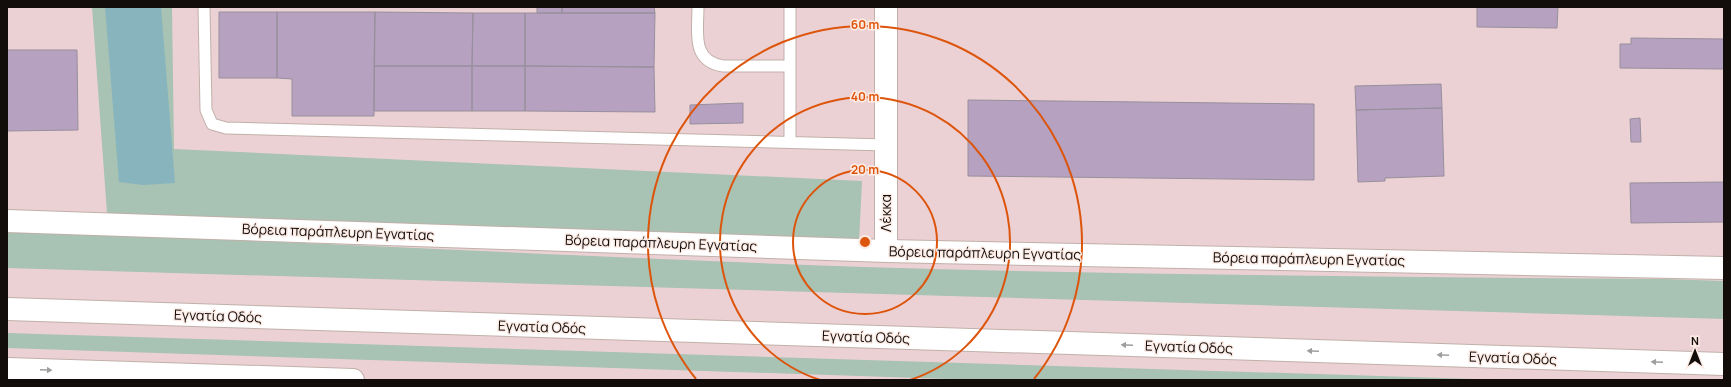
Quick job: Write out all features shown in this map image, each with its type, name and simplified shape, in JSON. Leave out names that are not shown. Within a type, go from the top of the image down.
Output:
[{"type":"main road","name":"Λέκκα","points":[[886,7],[886,251]]},
{"type":"main road","name":"Βόρεια παράπλευρη Εγνατίας","points":[[7,221],[886,251],[1724,268]]},
{"type":"main road","name":"Εγνατία Οδός","points":[[7,309],[1724,364]]},
{"type":"main road","points":[[7,369],[353,380]]},
{"type":"lane","points":[[204,7],[206,110],[212,124],[226,128],[886,145]]},
{"type":"lane","points":[[698,7],[699,49],[709,62],[723,66],[790,66]]},
{"type":"lane","points":[[790,7],[790,142]]},
{"type":"shaded area","points":[[7,7],[1724,7],[1724,380],[7,380]]},
{"type":"green space","points":[[92,7],[172,7],[174,149],[862,181],[859,242],[167,217],[107,213]]},
{"type":"green space","points":[[7,231],[222,239],[650,259],[965,270],[1724,281],[1724,319],[7,268]]},
{"type":"green space","points":[[7,333],[1506,380],[979,380],[7,348]]},
{"type":"water","points":[[105,7],[161,7],[175,183],[143,185],[119,182]]},
{"type":"building","points":[[537,7],[562,7],[562,13],[537,13]]},
{"type":"building","points":[[562,7],[654,7],[655,13],[562,13]]},
{"type":"building","points":[[1477,7],[1558,7],[1557,28],[1477,27]]},
{"type":"building","points":[[219,12],[277,12],[277,78],[219,78]]},
{"type":"building","points":[[277,12],[375,12],[374,116],[292,116],[292,79],[277,78]]},
{"type":"building","points":[[375,12],[473,13],[472,66],[374,66]]},
{"type":"building","points":[[473,13],[525,13],[525,66],[472,66]]},
{"type":"building","points":[[525,13],[655,13],[654,67],[525,66]]},
{"type":"building","points":[[1631,38],[1724,39],[1724,69],[1620,68],[1620,44],[1631,44]]},
{"type":"building","points":[[7,50],[77,50],[78,130],[7,131]]},
{"type":"building","points":[[374,66],[472,66],[472,111],[374,111]]},
{"type":"building","points":[[472,66],[525,66],[525,111],[472,111]]},
{"type":"building","points":[[525,66],[654,67],[655,112],[525,111]]},
{"type":"building","points":[[1441,84],[1442,108],[1356,110],[1355,86]]},
{"type":"building","points":[[968,100],[1314,104],[1314,180],[968,176]]},
{"type":"building","points":[[743,103],[743,123],[690,124],[690,105]]},
{"type":"building","points":[[1442,108],[1444,176],[1385,178],[1385,181],[1358,182],[1356,110]]},
{"type":"building","points":[[1640,118],[1641,142],[1631,142],[1630,119]]},
{"type":"building","points":[[1724,182],[1724,222],[1631,223],[1630,183]]}]
